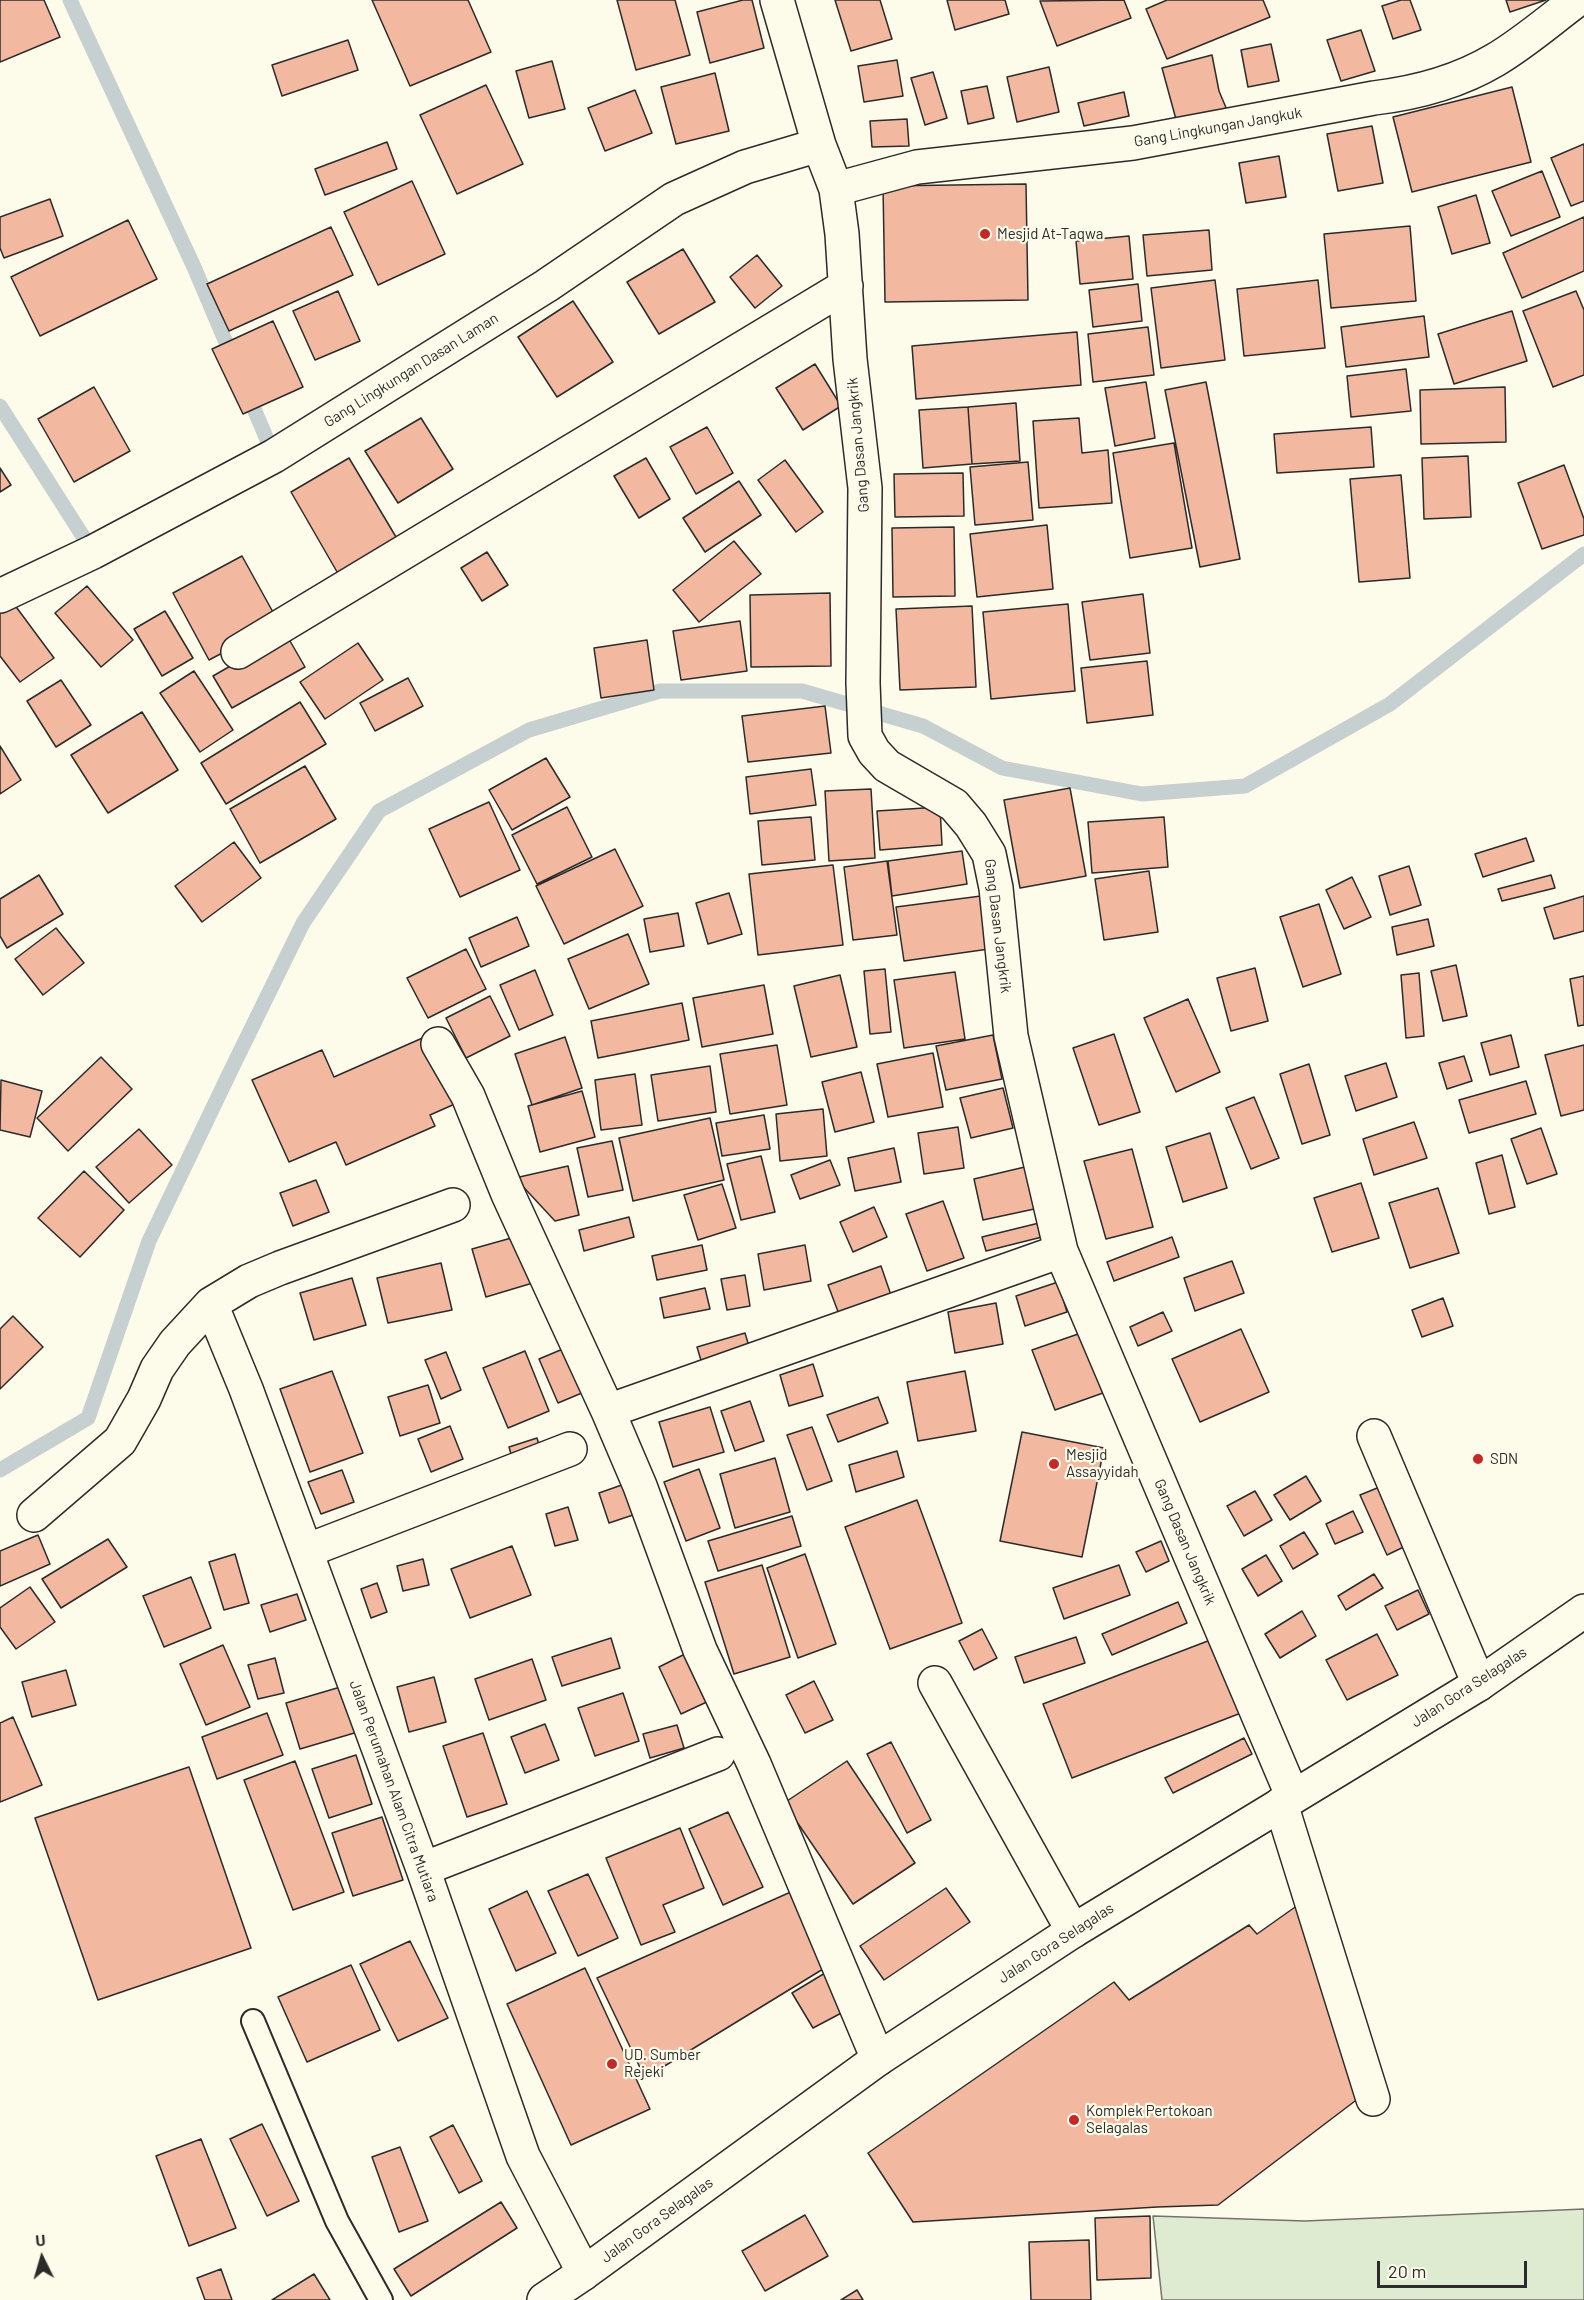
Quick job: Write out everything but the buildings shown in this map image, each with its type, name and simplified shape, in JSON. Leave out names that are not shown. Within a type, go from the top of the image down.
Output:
[{"type":"street","name":"Gang Dasan Jangkrik","points":[[777,0],[819,145],[836,189],[846,286],[850,359],[865,488],[863,683],[865,736],[874,752],[887,766],[954,805],[971,825],[990,854],[996,888],[1011,1036],[1061,1251],[1287,1800],[1374,2099]]},
{"type":"street","name":"Gang Lingkungan Jangkuk","points":[[836,189],[917,167],[1133,143],[1406,94],[1468,74],[1497,59],[1577,0]]},
{"type":"street","name":"Gang Lingkungan Dasan Laman","points":[[0,596],[93,552],[274,456],[546,286],[674,199],[745,167],[819,145]]},
{"type":"street","points":[[238,652],[846,286]]},
{"type":"street","points":[[438,1044],[468,1096],[508,1194],[608,1411],[640,1486],[700,1650],[754,1764],[878,2059]]},
{"type":"street","points":[[34,1515],[120,1441],[144,1399],[157,1369],[175,1343],[211,1304],[249,1281],[280,1268],[453,1205]]},
{"type":"street","points":[[608,1411],[1061,1251]]},
{"type":"street","name":"Jalan Perumahan Alam Citra Mutiara","points":[[211,1304],[246,1389],[423,1869],[523,2156],[584,2273]]},
{"type":"street","points":[[1374,1436],[1479,1684]]},
{"type":"street","points":[[306,1551],[570,1449]]},
{"type":"street","name":"Jalan Gora Selagalas","points":[[544,2300],[878,2059],[1073,1931],[1479,1684],[1584,1611]]},
{"type":"street","points":[[935,1683],[1073,1931]]},
{"type":"street","points":[[423,1869],[718,1754]]},
{"type":"lane","points":[[253,2021],[337,2221],[381,2300]]},
{"type":"green space","points":[[1584,2209],[1584,2300],[1162,2300],[1153,2216],[1305,2221]]},
{"type":"waterway","points":[[70,0],[194,267],[233,359]]},
{"type":"waterway","points":[[246,390],[274,456]]},
{"type":"waterway","points":[[0,406],[93,552]]},
{"type":"waterway","points":[[0,1470],[88,1418],[149,1241],[303,923],[379,811],[529,730],[660,691],[802,691],[923,726],[1002,768],[1142,794],[1245,786],[1390,704],[1584,554]]},
{"type":"place","name":"Mesjid At-Taqwa","points":[[985,234]]},
{"type":"place","name":"SDN","points":[[1478,1459]]},
{"type":"place","name":"Mesjid Assayyidah","points":[[1054,1464]]},
{"type":"place","name":"UD. Sumber Rejeki","points":[[612,2064]]},
{"type":"place","name":"Komplek Pertokoan Selagalas","points":[[1074,2120]]}]
